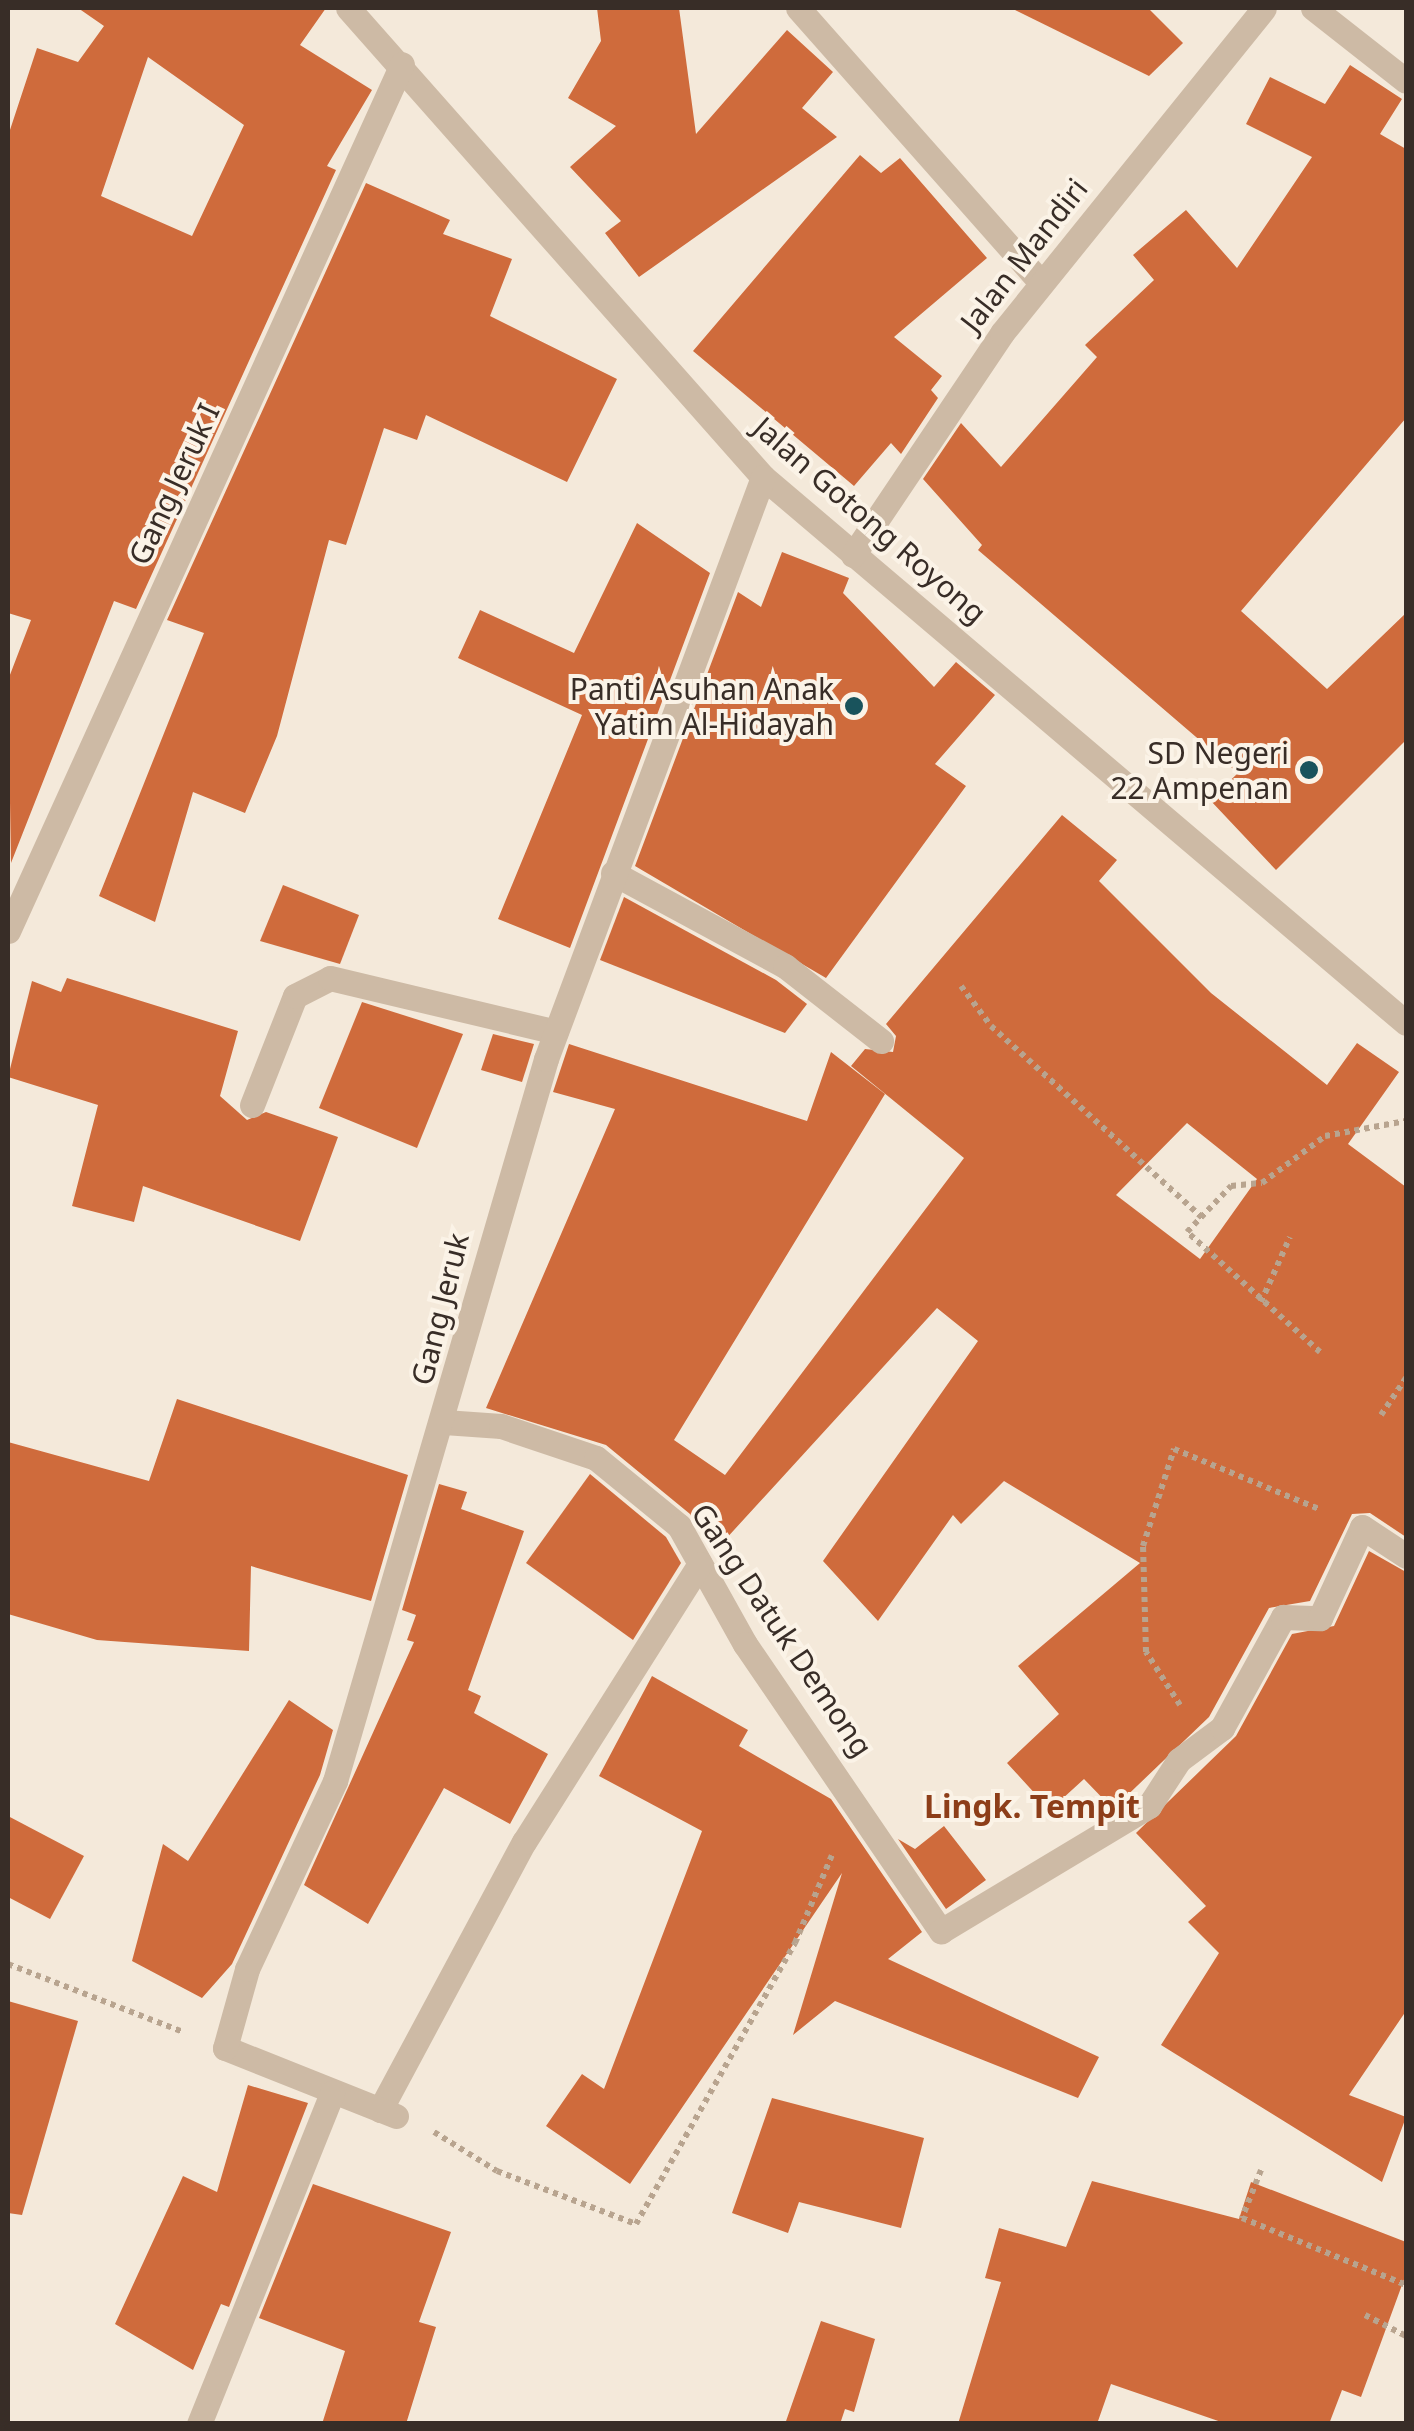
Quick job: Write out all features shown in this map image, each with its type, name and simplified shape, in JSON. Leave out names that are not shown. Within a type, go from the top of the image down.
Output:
[{"type":"street","name":"Jalan Gotong Royong","points":[[348,8],[402,64],[763,477],[1406,1023]]},
{"type":"street","points":[[798,8],[1042,283]]},
{"type":"street","name":"Jalan Mandiri","points":[[853,555],[1042,283],[1264,8]]},
{"type":"street","points":[[1313,8],[1406,81]]},
{"type":"street","name":"Gang Jeruk I","points":[[8,931],[402,64]]},
{"type":"street","name":"Gang Jeruk","points":[[225,2048],[248,1969],[335,1781],[556,1032],[763,477]]},
{"type":"street","points":[[614,873],[785,966],[881,1041]]},
{"type":"street","points":[[252,1106],[295,996],[330,978],[556,1032]]},
{"type":"street","name":"Gang Datuk Demong","points":[[444,1422],[501,1426],[596,1458],[679,1526],[745,1644],[866,1812],[941,1931],[1149,1806],[1203,1741],[1222,1728],[1283,1617],[1320,1618],[1362,1527]]},
{"type":"street","points":[[1362,1527],[1406,1556]]},
{"type":"street","points":[[225,2048],[332,2094],[388,2113],[524,1842],[700,1564]]},
{"type":"street","points":[[199,2424],[332,2094]]},
{"type":"path","points":[[962,986],[991,1026],[1202,1218]]},
{"type":"path","points":[[1320,1352],[1187,1232],[1230,1186],[1262,1183],[1325,1136],[1406,1122]]},
{"type":"path","points":[[1261,1302],[1290,1237]]},
{"type":"path","points":[[1380,1415],[1406,1378]]},
{"type":"path","points":[[1203,1741],[1146,1652],[1143,1546],[1174,1449],[1362,1527]]},
{"type":"path","points":[[388,2113],[497,2171],[636,2224],[795,1944],[826,1863],[866,1812]]},
{"type":"path","points":[[8,1964],[225,2048]]},
{"type":"path","points":[[1262,2170],[1242,2218],[1406,2285]]},
{"type":"path","points":[[1365,2315],[1406,2336]]},
{"type":"building","points":[[78,8],[326,8],[300,45],[372,90],[327,166],[336,170],[136,609],[114,601],[11,863],[8,680],[31,620],[8,613],[8,136],[37,48],[78,62],[104,26]],"holes":[[[148,57],[244,125],[192,236],[101,196]]]},
{"type":"building","points":[[597,8],[679,8],[696,134],[787,30],[833,72],[802,108],[837,137],[639,277],[605,233],[621,221],[570,167],[616,126],[568,98],[601,41]]},
{"type":"building","points":[[1011,8],[1148,8],[1183,43],[1149,76]]},
{"type":"building","points":[[1350,65],[1402,99],[1380,134],[1406,149],[1406,418],[1241,611],[1327,689],[1406,613],[1406,740],[1276,870],[1210,800],[1238,773],[978,550],[982,545],[923,479],[961,423],[1001,467],[1097,357],[1085,345],[1154,280],[1133,255],[1186,210],[1237,268],[1312,157],[1246,124],[1270,77],[1325,104]]},
{"type":"building","points":[[860,155],[881,173],[900,158],[987,258],[894,337],[942,376],[931,390],[938,398],[901,454],[891,443],[854,486],[693,351]]},
{"type":"building","points":[[366,183],[450,220],[443,234],[512,259],[490,316],[617,379],[567,482],[426,415],[417,440],[384,428],[346,545],[329,540],[277,736],[245,813],[193,792],[155,922],[99,896],[204,633],[167,620]]},
{"type":"building","points":[[637,523],[710,573],[570,948],[498,919],[582,715],[458,658],[480,610],[574,653]]},
{"type":"building","points":[[782,552],[849,578],[843,593],[934,687],[956,662],[995,695],[935,764],[966,786],[826,978],[635,866],[738,592],[761,607]]},
{"type":"building","points":[[1062,815],[1117,860],[1099,881],[1211,993],[1327,1085],[1357,1043],[1399,1072],[1348,1144],[1406,1187],[1406,1537],[1370,1513],[1352,1514],[1310,1601],[1269,1608],[1209,1717],[1113,1809],[1084,1779],[1050,1810],[1007,1763],[1059,1714],[1018,1666],[1140,1563],[1004,1481],[961,1524],[953,1515],[878,1621],[823,1561],[978,1341],[937,1308],[713,1553],[690,1514],[606,1445],[486,1408],[615,1109],[553,1092],[569,1044],[807,1121],[831,1052],[885,1094],[674,1440],[725,1475],[964,1158],[851,1066],[865,1049],[893,1052],[896,1036],[886,1024]],"holes":[[[1187,1123],[1257,1179],[1200,1259],[1116,1195]]]},
{"type":"building","points":[[283,885],[359,915],[340,964],[260,941]]},
{"type":"building","points":[[624,897],[776,980],[807,1004],[785,1033],[600,960]]},
{"type":"building","points":[[67,978],[238,1031],[220,1096],[247,1120],[266,1112],[338,1137],[300,1241],[143,1186],[134,1222],[72,1206],[98,1105],[8,1077],[32,981],[61,992]]},
{"type":"building","points":[[362,1002],[463,1034],[417,1148],[319,1108]]},
{"type":"building","points":[[493,1034],[534,1044],[522,1082],[481,1070]]},
{"type":"building","points":[[177,1399],[408,1475],[371,1601],[251,1566],[249,1651],[97,1640],[8,1614],[8,1442],[149,1481]]},
{"type":"building","points":[[590,1474],[666,1537],[681,1563],[633,1640],[526,1563]]},
{"type":"building","points":[[439,1484],[467,1492],[461,1509],[524,1531],[468,1690],[481,1696],[474,1713],[548,1754],[510,1824],[444,1788],[368,1924],[304,1885],[414,1642],[407,1640],[416,1615],[402,1610]]},
{"type":"building","points":[[1369,1551],[1406,1572],[1406,2011],[1349,2095],[1406,2117],[1382,2182],[1161,2045],[1219,1953],[1188,1922],[1206,1906],[1136,1833],[1236,1736],[1292,1634],[1334,1626]]},
{"type":"building","points":[[652,1676],[748,1730],[739,1746],[831,1799],[922,1932],[888,1959],[1099,2057],[1078,2098],[835,2001],[793,2035],[842,1873],[630,2184],[546,2126],[582,2074],[604,2089],[702,1831],[599,1776]]},
{"type":"building","points":[[289,1700],[333,1730],[320,1775],[232,1964],[202,1998],[132,1961],[163,1844],[188,1861]]},
{"type":"building","points":[[8,1816],[84,1856],[50,1919],[8,1897]]},
{"type":"building","points":[[944,1826],[986,1880],[946,1909],[898,1839],[915,1849]]},
{"type":"building","points":[[8,2001],[78,2021],[22,2215],[8,2213]]},
{"type":"building","points":[[248,2085],[308,2103],[229,2307],[221,2304],[193,2370],[115,2324],[183,2176],[217,2192]]},
{"type":"building","points":[[772,2098],[924,2138],[901,2228],[799,2202],[788,2233],[732,2213]]},
{"type":"building","points":[[1092,2181],[1239,2219],[1251,2182],[1406,2242],[1406,2274],[1361,2397],[1342,2390],[1329,2424],[1227,2424],[1111,2384],[1097,2424],[958,2424],[1001,2282],[985,2278],[999,2228],[1066,2247]]},
{"type":"building","points":[[313,2184],[451,2232],[419,2322],[436,2327],[406,2424],[322,2424],[345,2351],[259,2318]]},
{"type":"building","points":[[821,2321],[875,2339],[854,2412],[845,2409],[840,2424],[785,2424]]},
{"type":"place","name":"Panti Asuhan Anak Yatim Al-Hidayah","points":[[854,706]]},
{"type":"place","name":"SD Negeri 22 Ampenan","points":[[1309,770]]},
{"type":"district","name":"Lingk. Tempit","points":[[1032,1806]]}]
